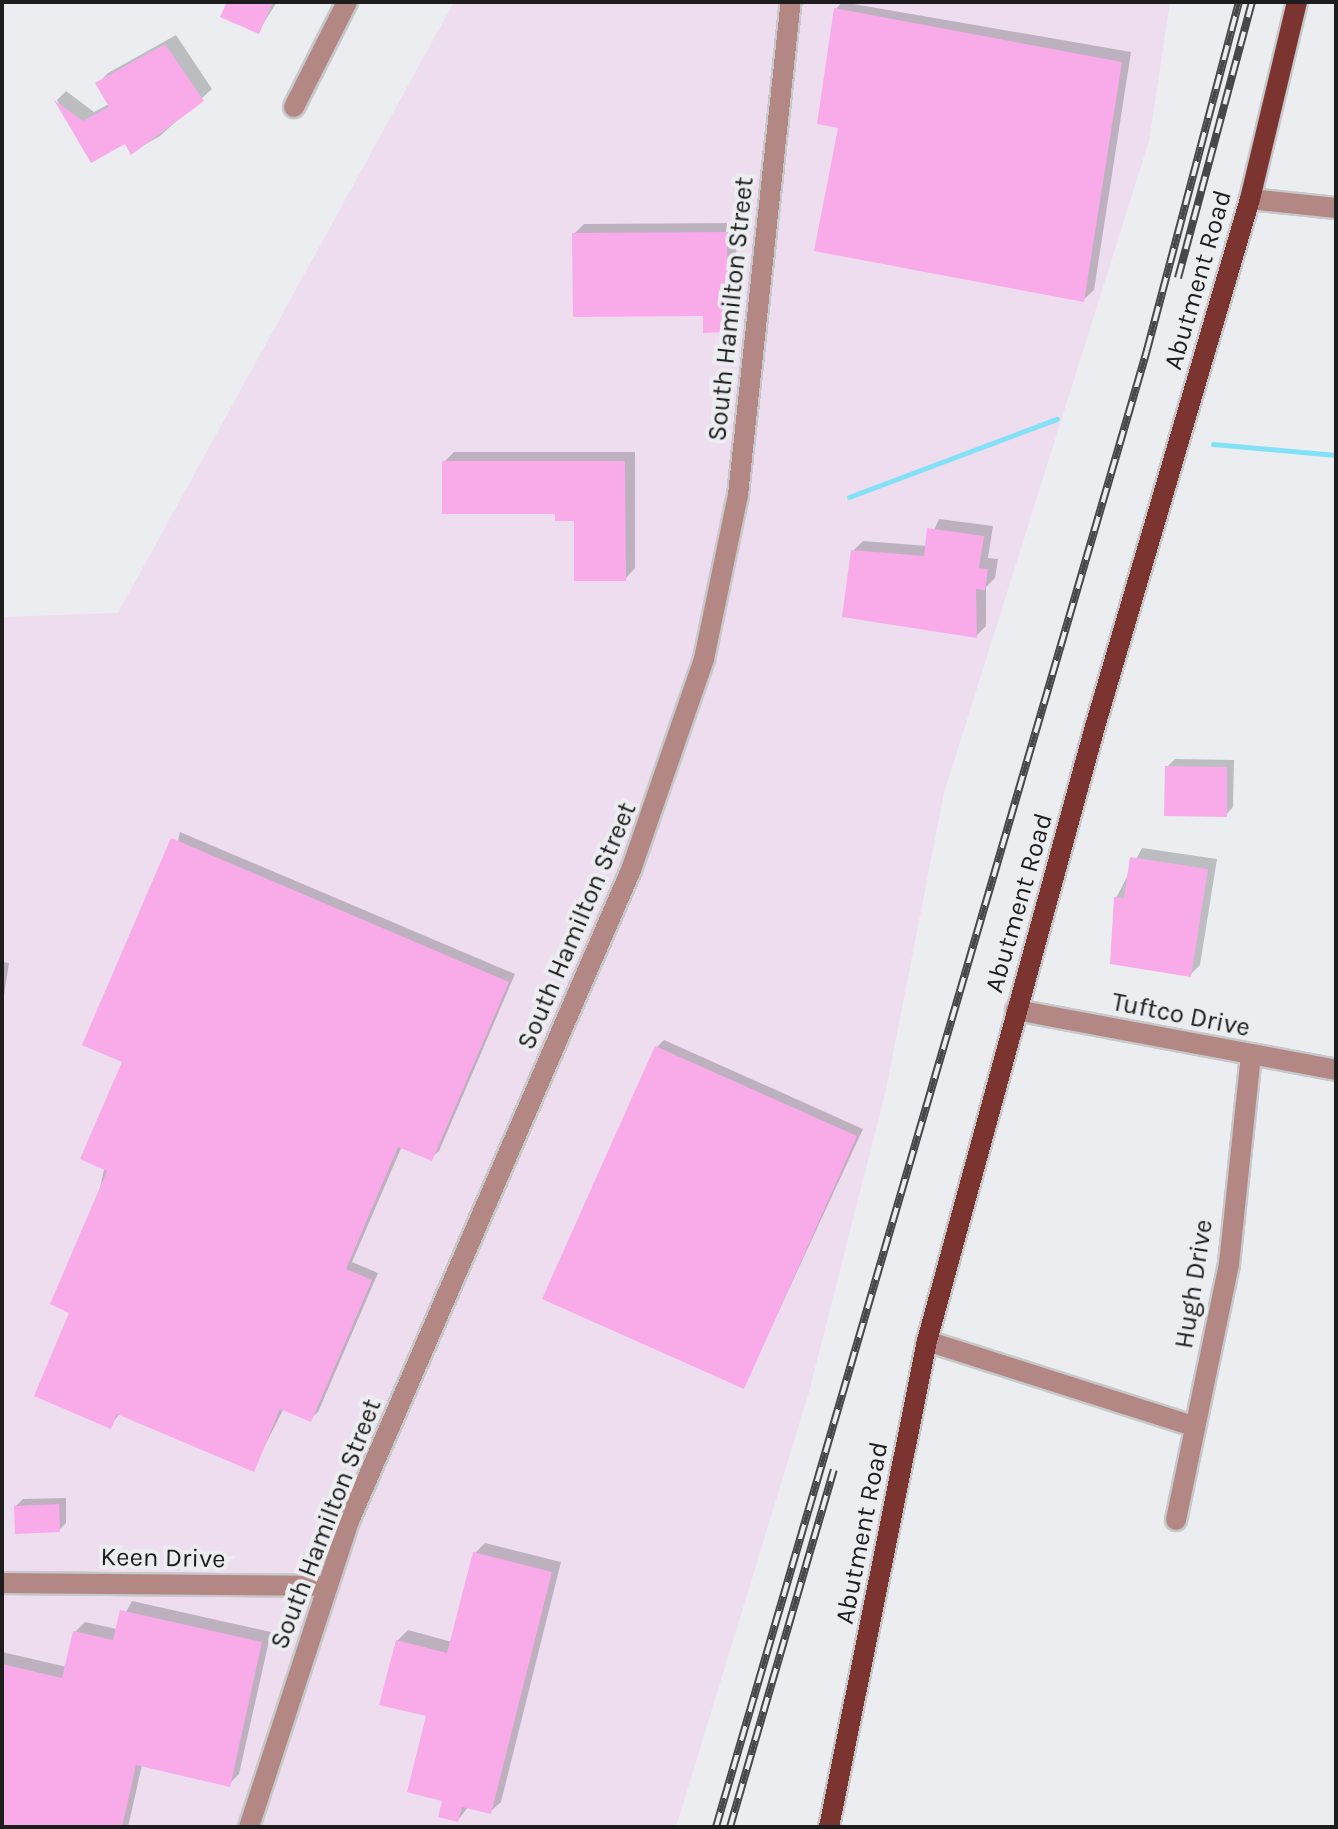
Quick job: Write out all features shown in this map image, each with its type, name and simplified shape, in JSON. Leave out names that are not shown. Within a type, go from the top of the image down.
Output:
[{"type":"main road","name":"Abutment Road","points":[[829,1827],[927,1341],[1016,1010],[1250,199],[1297,2]]},
{"type":"street","points":[[294,107],[347,2]]},
{"type":"street","name":"South Hamilton Street","points":[[249,1827],[324,1586],[631,870],[704,659],[738,495],[791,2]]},
{"type":"street","points":[[1250,199],[1336,208]]},
{"type":"street","name":"Tuftco Drive","points":[[1016,1010],[1336,1070]]},
{"type":"street","name":"Hugh Drive","points":[[1176,1520],[1229,1264],[1251,1054]]},
{"type":"street","points":[[927,1341],[1194,1426]]},
{"type":"street","name":"Keen Drive","points":[[2,1583],[324,1586]]},
{"type":"shaded area","points":[[454,2],[1170,2],[1149,141],[944,793],[886,1090],[809,1392],[676,1827],[2,1827],[2,617],[118,613]]},
{"type":"building","points":[[227,2],[273,2],[259,34],[220,17]]},
{"type":"building","points":[[834,8],[1122,62],[1084,302],[814,251],[838,128],[817,124]]},
{"type":"building","points":[[165,44],[204,101],[131,155],[125,144],[91,163],[54,100],[83,121],[109,107],[95,83]]},
{"type":"building","points":[[727,232],[728,332],[703,333],[703,316],[573,317],[572,233]]},
{"type":"building","points":[[442,461],[625,461],[626,581],[574,581],[574,521],[555,521],[555,514],[442,514]]},
{"type":"building","points":[[927,528],[984,536],[979,568],[988,569],[985,590],[976,589],[977,638],[842,617],[851,550],[924,556]]},
{"type":"building","points":[[1165,766],[1227,767],[1227,817],[1164,816]]},
{"type":"building","points":[[171,838],[509,982],[432,1161],[398,1147],[346,1269],[372,1280],[311,1422],[280,1409],[254,1472],[117,1414],[111,1429],[34,1396],[69,1313],[50,1304],[107,1171],[80,1159],[122,1062],[82,1045]]},
{"type":"building","points":[[1130,857],[1208,869],[1191,977],[1110,964],[1114,897],[1124,898]]},
{"type":"building","points":[[655,1046],[857,1136],[744,1389],[542,1299]]},
{"type":"building","points":[[59,1504],[60,1532],[15,1534],[14,1506]]},
{"type":"building","points":[[473,1552],[552,1572],[491,1814],[462,1807],[458,1822],[438,1817],[442,1801],[407,1792],[426,1716],[379,1705],[396,1640],[447,1653]]},
{"type":"building","points":[[120,1610],[262,1642],[230,1787],[136,1765],[122,1827],[2,1827],[2,1664],[62,1678],[73,1631],[113,1640]]},
{"type":"waterway","points":[[849,497],[1057,419]]},
{"type":"waterway","points":[[1213,444],[1336,455]]},
{"type":"railway","points":[[716,1827],[1147,350],[1239,2]]},
{"type":"railway","points":[[1178,278],[1252,2]]},
{"type":"railway","points":[[730,1827],[834,1470]]}]
